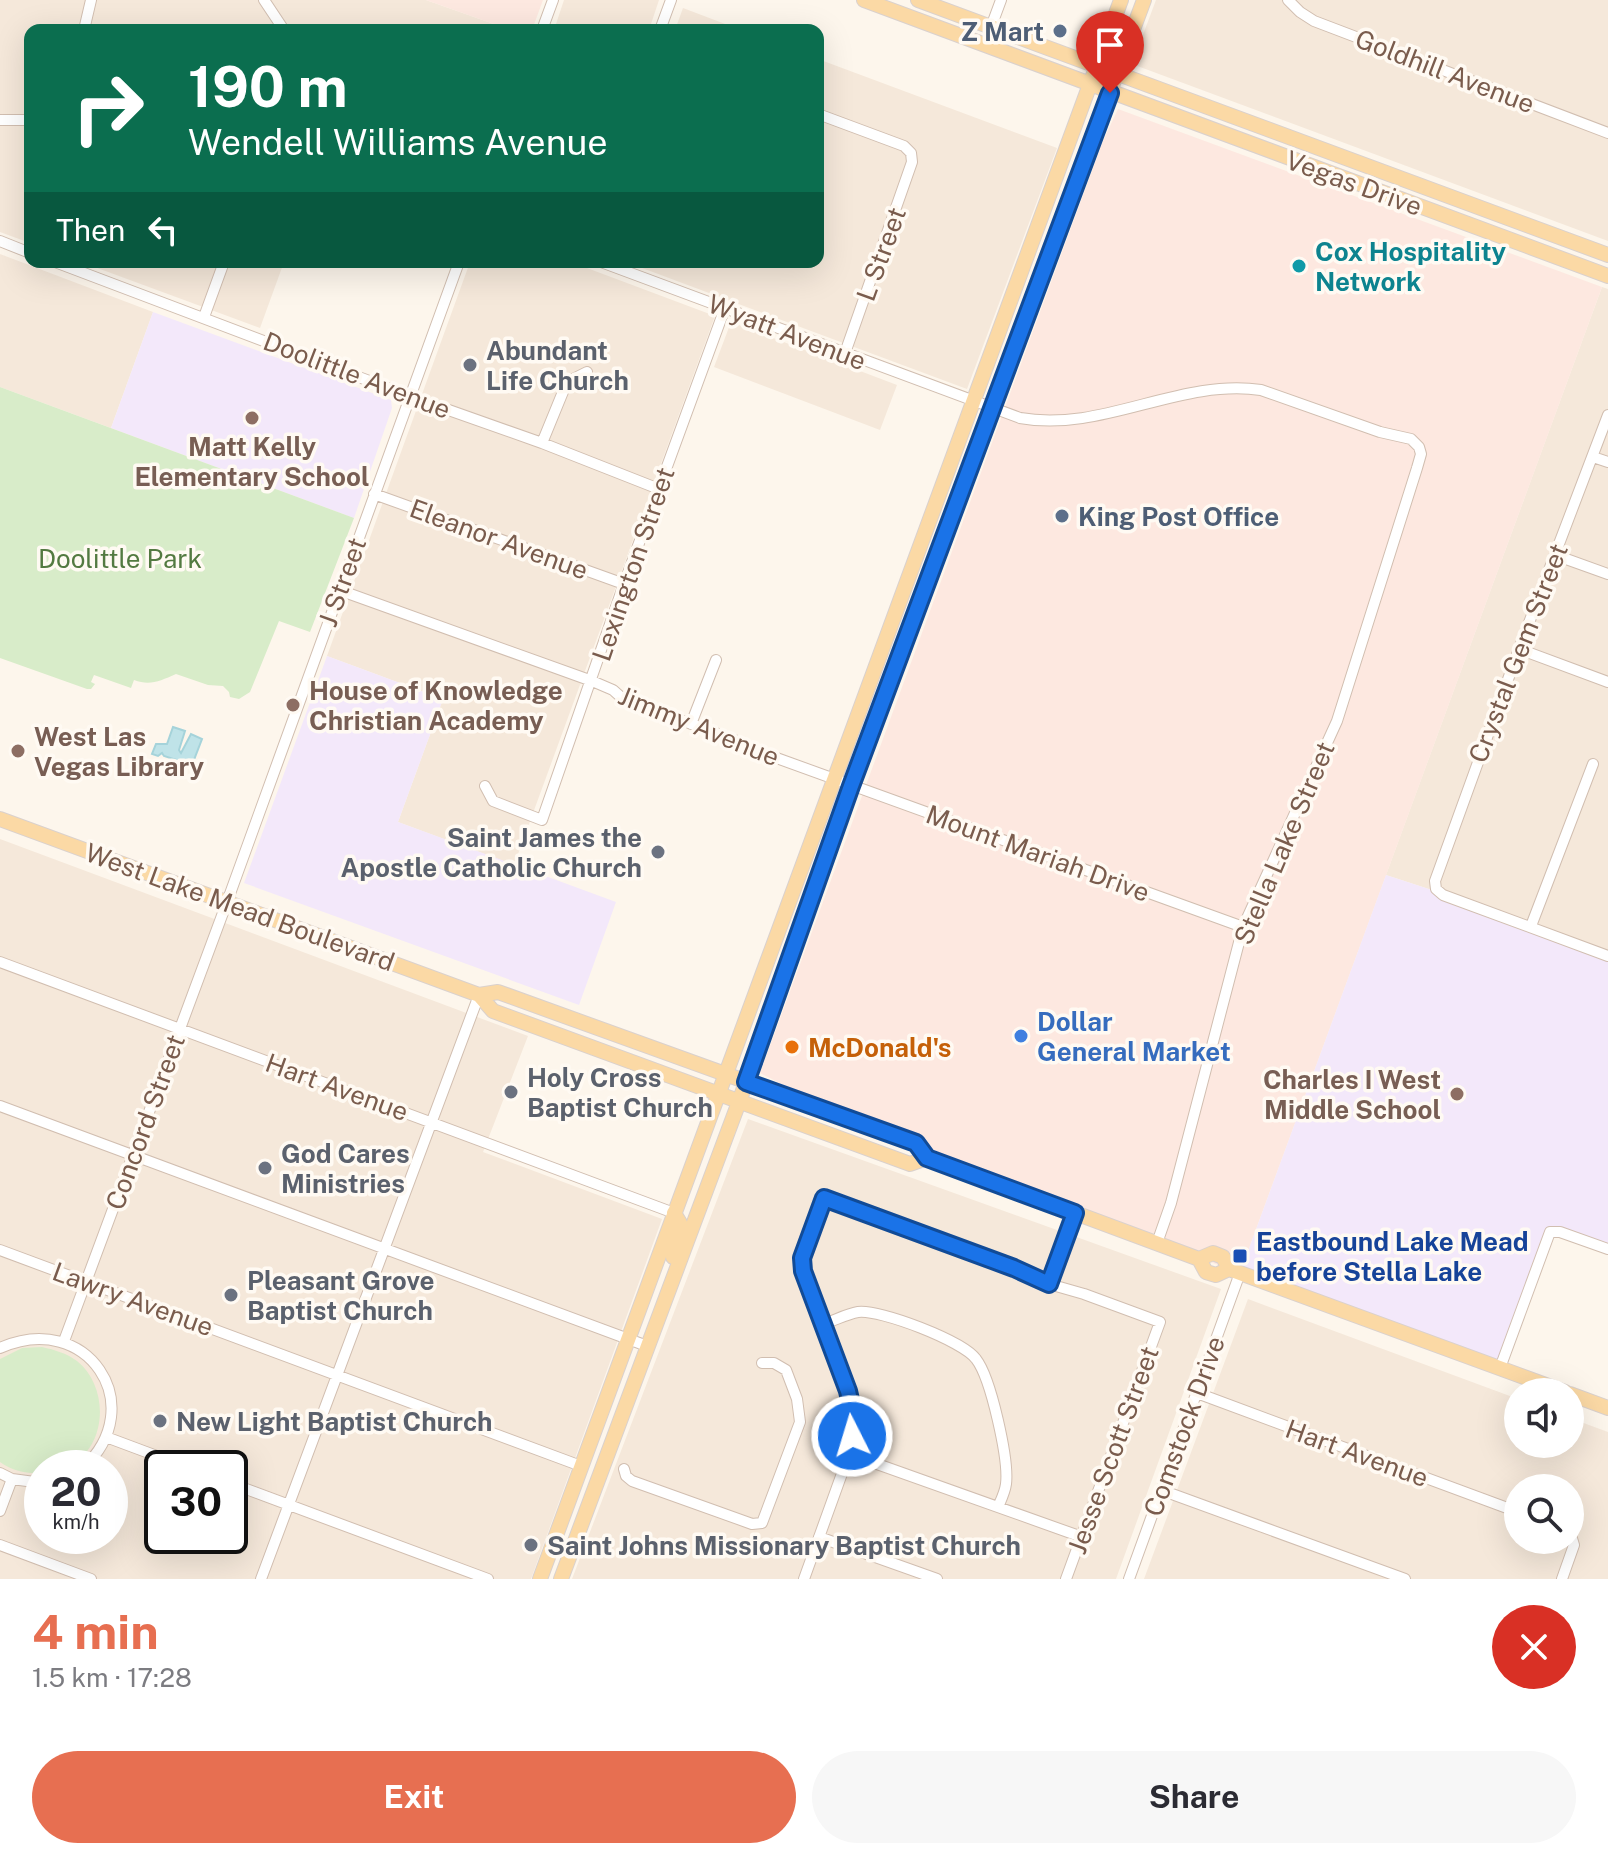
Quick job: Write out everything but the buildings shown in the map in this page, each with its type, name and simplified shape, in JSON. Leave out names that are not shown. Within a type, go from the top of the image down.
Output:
[{"type":"main road","points":[[864,0],[929,24],[977,32],[991,27]]},
{"type":"main road","name":"Vegas Drive","points":[[918,0],[1608,255]]},
{"type":"main road","points":[[561,1579],[992,408],[1107,71],[1121,0]]},
{"type":"main road","points":[[540,1579],[973,402],[1107,71],[1144,0]]},
{"type":"main road","name":"Vegas Drive","points":[[929,24],[1608,276]]},
{"type":"main road","points":[[1530,247],[1536,229]]},
{"type":"main road","name":"West Lake Mead Boulevard","points":[[0,819],[479,995],[493,1011],[739,1102],[910,1164],[927,1158]]},
{"type":"main road","points":[[807,850],[811,866],[802,900],[802,907],[807,912]]},
{"type":"main road","name":"West Lake Mead Boulevard","points":[[479,995],[498,992],[916,1143],[927,1158],[1199,1259],[1206,1272],[1216,1275],[1234,1271],[1527,1378]]},
{"type":"main road","points":[[545,1030],[559,1024],[581,1031],[589,1025]]},
{"type":"main road","points":[[674,1213],[680,1223],[673,1252],[676,1269]]},
{"type":"main road","name":"West Lake Mead Boulevard","points":[[1584,1399],[1608,1408]]},
{"type":"street","points":[[85,24],[91,0]]},
{"type":"street","points":[[264,0],[280,24]]},
{"type":"street","points":[[544,24],[553,0]]},
{"type":"street","points":[[662,24],[671,0]]},
{"type":"street","points":[[991,27],[1001,0]]},
{"type":"street","name":"Goldhill Avenue","points":[[1288,0],[1314,21],[1608,133]]},
{"type":"street","name":"L Street","points":[[824,116],[904,146],[911,153],[910,172],[845,353]]},
{"type":"street","points":[[0,120],[24,120]]},
{"type":"street","points":[[0,241],[24,251]]},
{"type":"street","name":"Doolittle Avenue","points":[[71,268],[659,489]]},
{"type":"street","points":[[204,317],[222,268]]},
{"type":"street","name":"J Street","points":[[227,902],[457,268]]},
{"type":"street","name":"Wyatt Avenue","points":[[617,268],[1020,418],[1046,423],[1072,422],[1217,389],[1244,387],[1261,390],[1380,432],[1411,439],[1419,447]]},
{"type":"street","name":"Lexington Street","points":[[485,786],[493,801],[542,820],[725,308]]},
{"type":"street","points":[[542,443],[567,382],[587,372]]},
{"type":"street","name":"Crystal Gem Street","points":[[1531,926],[1438,892],[1436,877],[1608,415]]},
{"type":"street","name":"Stella Lake Street","points":[[1157,1243],[1171,1203],[1243,927],[1337,721],[1417,468],[1421,454],[1419,447]]},
{"type":"street","points":[[1593,457],[1608,462]]},
{"type":"street","name":"Eleanor Avenue","points":[[374,494],[624,584]]},
{"type":"street","points":[[1555,555],[1608,574]]},
{"type":"street","name":"Jimmy Avenue","points":[[339,590],[592,681],[613,690],[622,698],[833,779]]},
{"type":"street","points":[[1519,649],[1608,682]]},
{"type":"street","points":[[691,724],[716,660]]},
{"type":"street","points":[[1593,764],[1531,926],[1608,956]]},
{"type":"street","name":"Mount Mariah Drive","points":[[833,779],[1243,927]]},
{"type":"street","name":"Concord Street","points":[[64,1341],[227,902]]},
{"type":"street","name":"Hart Avenue","points":[[0,962],[674,1213]]},
{"type":"street","points":[[261,1579],[479,995]]},
{"type":"street","points":[[0,1106],[647,1346]]},
{"type":"street","points":[[804,1579],[849,1454],[852,1436],[850,1400],[803,1271],[802,1258],[824,1198],[1014,1268],[1049,1284],[1075,1213]]},
{"type":"street","points":[[1500,1368],[1550,1232],[1560,1232],[1608,1249]]},
{"type":"street","name":"Lawry Avenue","points":[[0,1250],[581,1466]]},
{"type":"street","name":"Comstock Drive","points":[[1129,1579],[1197,1393],[1234,1271]]},
{"type":"street","name":"Jesse Scott Street","points":[[1049,1284],[1160,1322],[1066,1579]]},
{"type":"street","points":[[823,1324],[857,1312],[874,1312],[953,1341],[968,1351],[987,1377],[1006,1461],[1006,1485],[998,1507]]},
{"type":"street","points":[[0,1348],[19,1339],[43,1337],[64,1341],[96,1365],[106,1382],[111,1400],[111,1419],[99,1450]]},
{"type":"street","points":[[624,1469],[632,1481],[752,1524],[762,1523],[800,1422],[797,1399],[786,1370],[774,1363],[762,1363]]},
{"type":"street","name":"Hart Avenue","points":[[1197,1393],[1504,1507]]},
{"type":"street","points":[[106,1437],[144,1451]]},
{"type":"street","points":[[849,1454],[1082,1537]]},
{"type":"street","points":[[0,1473],[24,1481]]},
{"type":"street","points":[[0,1511],[12,1479]]},
{"type":"street","points":[[248,1490],[488,1579]]},
{"type":"street","points":[[1161,1490],[1405,1579]]},
{"type":"street","points":[[819,1537],[937,1579]]},
{"type":"street","points":[[0,1545],[91,1579]]},
{"type":"street","points":[[1562,1579],[1571,1554]]},
{"type":"shaded area","points":[[0,0],[426,0],[494,24],[24,24],[24,241],[0,232]]},
{"type":"shaded area","points":[[426,0],[543,0],[534,24],[494,24]]},
{"type":"shaded area","points":[[564,0],[659,0],[651,24],[556,24]]},
{"type":"shaded area","points":[[1156,0],[1608,0],[1608,241],[1132,64]]},
{"type":"shaded area","points":[[683,8],[725,24],[677,24]]},
{"type":"shaded area","points":[[824,61],[1057,148],[967,389],[642,268],[824,268]]},
{"type":"shaded area","points":[[1118,109],[1602,287],[1240,1273],[927,1158],[760,1073],[1103,141]]},
{"type":"shaded area","points":[[0,254],[24,263],[24,268],[37,268],[153,312],[111,428],[0,387]]},
{"type":"shaded area","points":[[97,268],[282,268],[260,328]]},
{"type":"shaded area","points":[[468,268],[587,268],[715,316],[514,865],[398,822],[443,699],[327,656]]},
{"type":"shaded area","points":[[1602,287],[1608,289],[1608,956],[1386,875]]},
{"type":"shaded area","name":"Matt Kelly Elementary School","points":[[153,312],[391,400],[392,408],[354,518],[111,428]]},
{"type":"shaded area","points":[[731,322],[897,385],[880,430],[714,367]]},
{"type":"shaded area","points":[[327,656],[443,699],[398,822],[616,902],[579,1005],[244,883]]},
{"type":"shaded area","points":[[0,839],[528,1036],[483,1152],[662,1219],[531,1579],[0,1579]]},
{"type":"shaded area","name":"Charles I West Middle School","points":[[1386,875],[1608,956],[1608,1249],[1550,1232],[1500,1368],[1240,1273]]},
{"type":"shaded area","points":[[748,1119],[1221,1289],[1116,1579],[572,1579]]},
{"type":"shaded area","points":[[1248,1299],[1504,1394],[1504,1458],[1584,1458],[1584,1423],[1608,1432],[1608,1579],[1144,1579]]},
{"type":"green space","name":"Doolittle Park","points":[[0,387],[354,518],[310,632],[279,621],[250,692],[239,699],[230,697],[223,686],[208,685],[176,674],[150,683],[134,680],[131,688],[94,675],[91,682],[95,684],[87,689],[0,658]]},
{"type":"green space","points":[[42,1347],[77,1361],[88,1372],[95,1386],[100,1417],[97,1432],[87,1450],[24,1450],[24,1472],[0,1462],[0,1359],[22,1348]]},
{"type":"water","points":[[173,727],[185,731],[179,750],[181,753],[191,734],[202,739],[192,765],[162,753],[158,756],[152,754],[156,744],[167,744]]},
{"type":"place","name":"Z Mart","points":[[1060,31]]},
{"type":"place","name":"Cox Hospitality Network","points":[[1299,266]]},
{"type":"place","name":"Abundant Life Church","points":[[470,365]]},
{"type":"place","name":"Matt Kelly Elementary School","points":[[252,418]]},
{"type":"place","name":"King Post Office","points":[[1062,516]]},
{"type":"place","name":"House of Knowledge Christian Academy","points":[[293,705]]},
{"type":"place","name":"West Las Vegas Library","points":[[18,751]]},
{"type":"place","name":"Saint James the Apostle Catholic Church","points":[[658,852]]},
{"type":"place","name":"Dollar General Market","points":[[1021,1036]]},
{"type":"place","name":"McDonald's","points":[[792,1047]]},
{"type":"place","name":"Holy Cross Baptist Church","points":[[511,1092]]},
{"type":"place","name":"Charles I West Middle School","points":[[1457,1094]]},
{"type":"place","name":"God Cares Ministries","points":[[265,1168]]},
{"type":"place","name":"Eastbound Lake Mead before Stella Lake","points":[[1240,1256]]},
{"type":"place","name":"Pleasant Grove Baptist Church","points":[[231,1295]]},
{"type":"place","name":"New Light Baptist Church","points":[[160,1421]]},
{"type":"place","name":"Saint Johns Missionary Baptist Church","points":[[531,1545]]},
{"type":"route","points":[[852,1436],[848,1391],[803,1271],[802,1258],[824,1198],[1014,1268],[1049,1284],[1075,1213],[927,1158],[916,1143],[746,1082],[851,786],[1110,93]]}]
